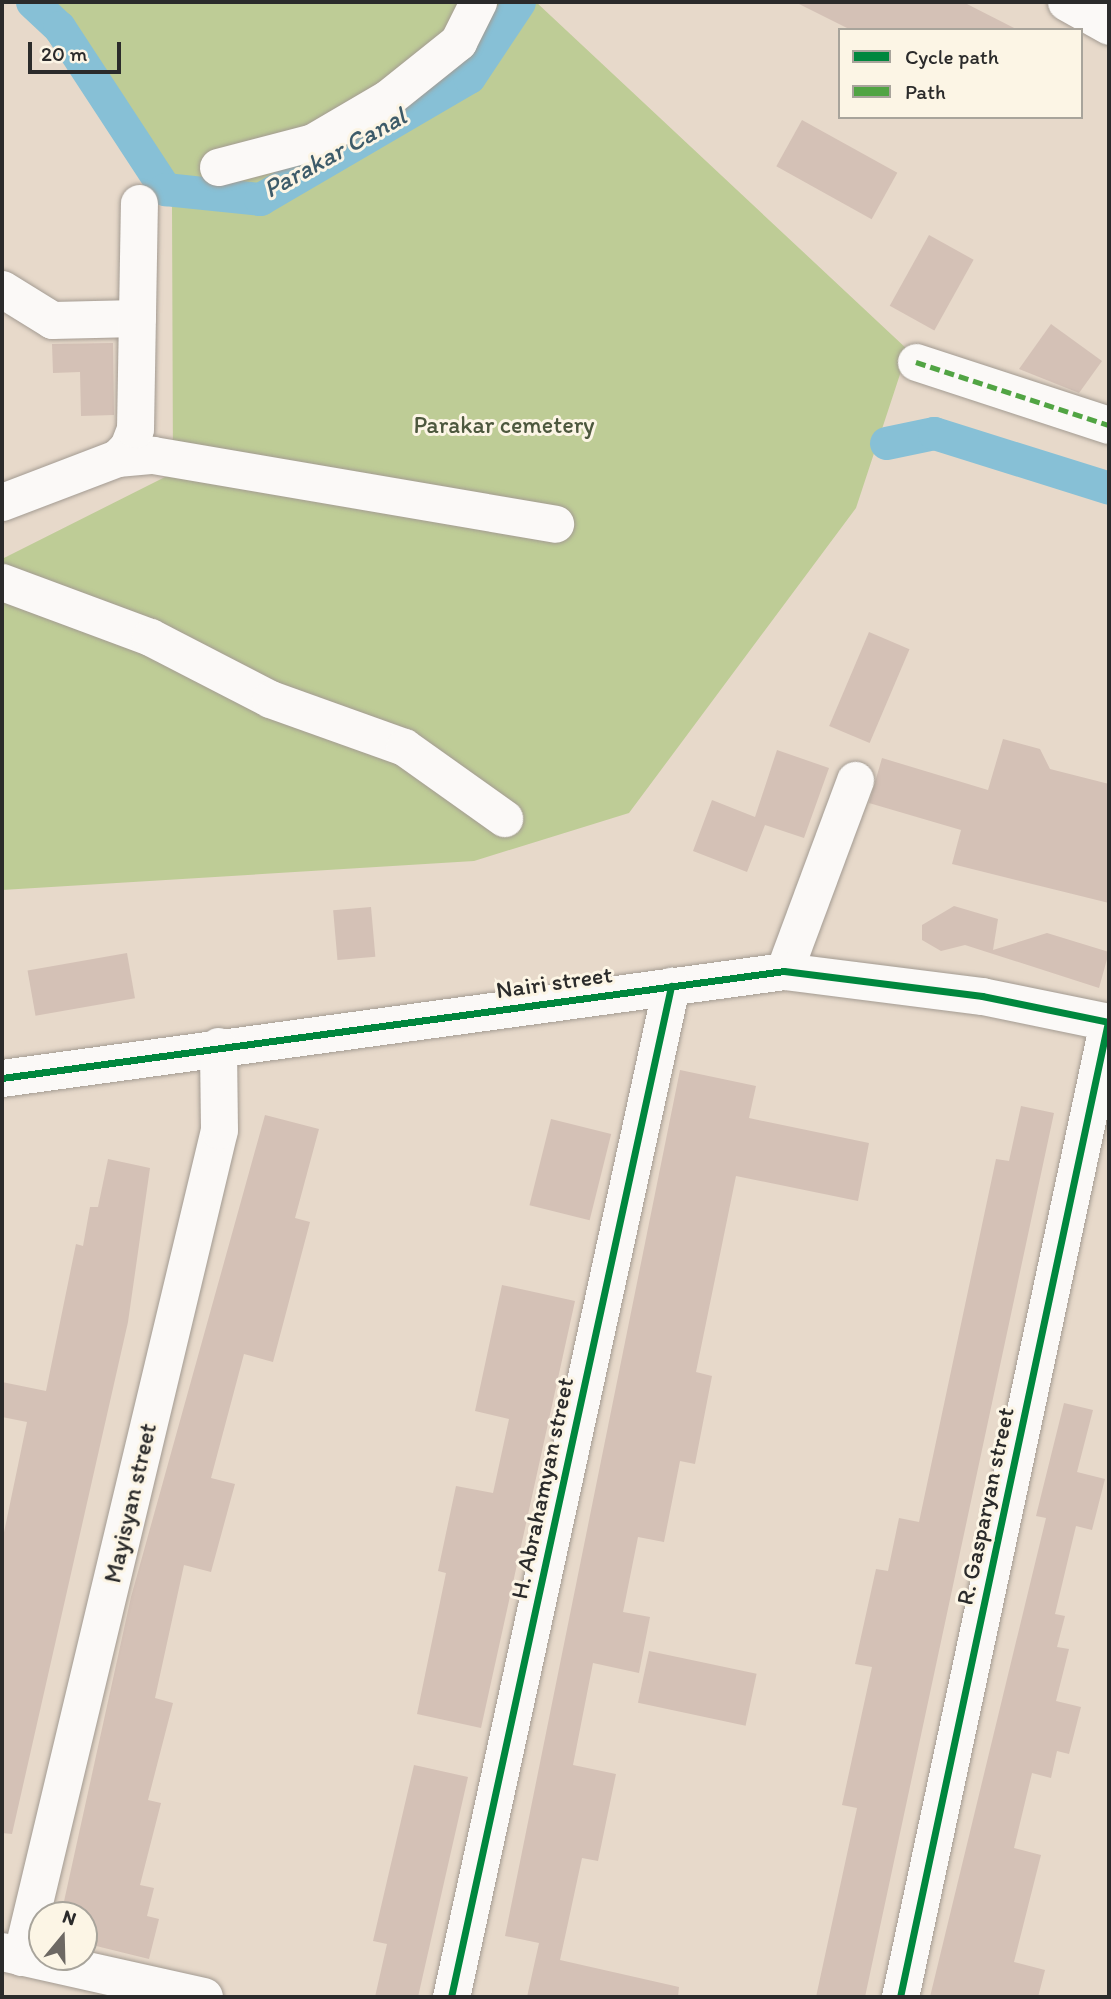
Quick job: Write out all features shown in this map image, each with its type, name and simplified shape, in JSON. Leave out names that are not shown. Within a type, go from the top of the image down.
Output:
[{"type":"highway","points":[[11,1955],[204,1997]]},
{"type":"street","points":[[218,167],[313,142],[388,98],[457,42],[478,2]]},
{"type":"street","points":[[1066,2],[1109,26]]},
{"type":"street","points":[[117,458],[135,429],[139,203]]},
{"type":"street","points":[[2,289],[51,320],[137,318]]},
{"type":"street","points":[[916,362],[1109,425]]},
{"type":"street","points":[[2,502],[117,458],[153,455],[555,524]]},
{"type":"street","points":[[2,582],[150,637],[270,699],[404,747],[504,818]]},
{"type":"street","points":[[785,971],[855,780]]},
{"type":"street","name":"Nairi street","points":[[2,1078],[218,1046],[785,971],[982,996],[1109,1022]]},
{"type":"street","name":"H. Abrahamyan street","points":[[451,1997],[671,986]]},
{"type":"street","name":"R. Gasparyan street","points":[[900,1997],[1109,1022]]},
{"type":"street","name":"Mayisyan street","points":[[11,1955],[219,1130],[218,1046]]},
{"type":"green space","name":"Parakar cemetery","points":[[20,2],[536,2],[908,350],[856,508],[629,813],[474,861],[2,890],[2,559],[173,473],[172,207]]},
{"type":"building","points":[[795,2],[963,2],[1014,28],[847,28]]},
{"type":"building","points":[[802,120],[897,173],[872,219],[776,166]]},
{"type":"building","points":[[929,235],[974,260],[934,331],[890,306]]},
{"type":"building","points":[[1051,324],[1102,361],[1079,393],[1019,369]]},
{"type":"building","points":[[113,343],[114,415],[81,416],[80,372],[53,373],[52,344]]},
{"type":"building","points":[[869,632],[910,649],[870,743],[829,726]]},
{"type":"building","points":[[1003,739],[1040,749],[1050,769],[1109,784],[1109,903],[952,864],[961,830],[869,803],[882,758],[988,790]]},
{"type":"building","points":[[777,750],[829,768],[804,838],[765,825],[747,872],[693,851],[712,800],[755,817]]},
{"type":"building","points":[[954,906],[998,919],[993,950],[1047,933],[1109,952],[1099,988],[965,945],[941,951],[922,940],[922,925]]},
{"type":"building","points":[[371,907],[375,957],[338,960],[333,910]]},
{"type":"building","points":[[127,953],[135,998],[36,1016],[28,971]]},
{"type":"building","points":[[680,1070],[756,1086],[749,1118],[869,1143],[858,1201],[736,1176],[696,1372],[712,1376],[695,1464],[680,1461],[664,1542],[638,1537],[623,1612],[650,1617],[639,1673],[593,1663],[573,1765],[616,1774],[598,1861],[582,1858],[560,1960],[679,1987],[678,1997],[527,1997],[539,1943],[505,1936]]},
{"type":"building","points":[[1021,1106],[1054,1113],[865,1997],[816,1997],[857,1808],[842,1805],[872,1667],[855,1664],[876,1569],[888,1571],[899,1518],[919,1522],[996,1159],[1009,1161]]},
{"type":"building","points":[[265,1115],[319,1129],[295,1218],[310,1222],[273,1362],[244,1354],[211,1478],[235,1484],[211,1572],[184,1565],[155,1698],[173,1703],[148,1800],[161,1803],[140,1885],[154,1888],[147,1916],[159,1919],[149,1959],[98,1946],[98,1901],[64,1901],[131,1597]]},
{"type":"building","points":[[551,1119],[611,1134],[590,1220],[529,1205]]},
{"type":"building","points":[[108,1159],[150,1168],[128,1322],[12,1834],[2,1833],[2,1542],[27,1422],[2,1417],[2,1382],[46,1391],[76,1244],[83,1246],[90,1207],[98,1207]]},
{"type":"building","points":[[502,1285],[575,1301],[481,1728],[417,1714],[446,1573],[438,1571],[456,1486],[493,1493],[509,1419],[475,1411]]},
{"type":"building","points":[[1064,1403],[1093,1410],[1077,1472],[1105,1479],[1092,1530],[1076,1526],[1055,1614],[1065,1616],[1057,1647],[1069,1649],[1056,1701],[1081,1707],[1069,1754],[1057,1751],[1051,1778],[1032,1773],[1014,1848],[1041,1855],[1014,1962],[1045,1970],[1038,1997],[930,1997],[1046,1518],[1036,1516]]},
{"type":"building","points":[[649,1651],[757,1674],[746,1726],[638,1703]]},
{"type":"building","points":[[414,1765],[468,1777],[418,1997],[375,1997],[387,1944],[373,1941]]},
{"type":"waterway","name":"Parakar Canal","points":[[32,2],[59,27],[165,189],[260,199],[469,77],[519,2]]},
{"type":"waterway","points":[[886,443],[934,433],[1109,488]]},
{"type":"marked path","points":[[916,362],[1109,425]]},
{"type":"cycle path","points":[[2,1078],[784,971],[982,996],[1109,1022]]},
{"type":"cycle path","points":[[451,1997],[671,986]]},
{"type":"cycle path","points":[[900,1997],[1108,1022]]}]
